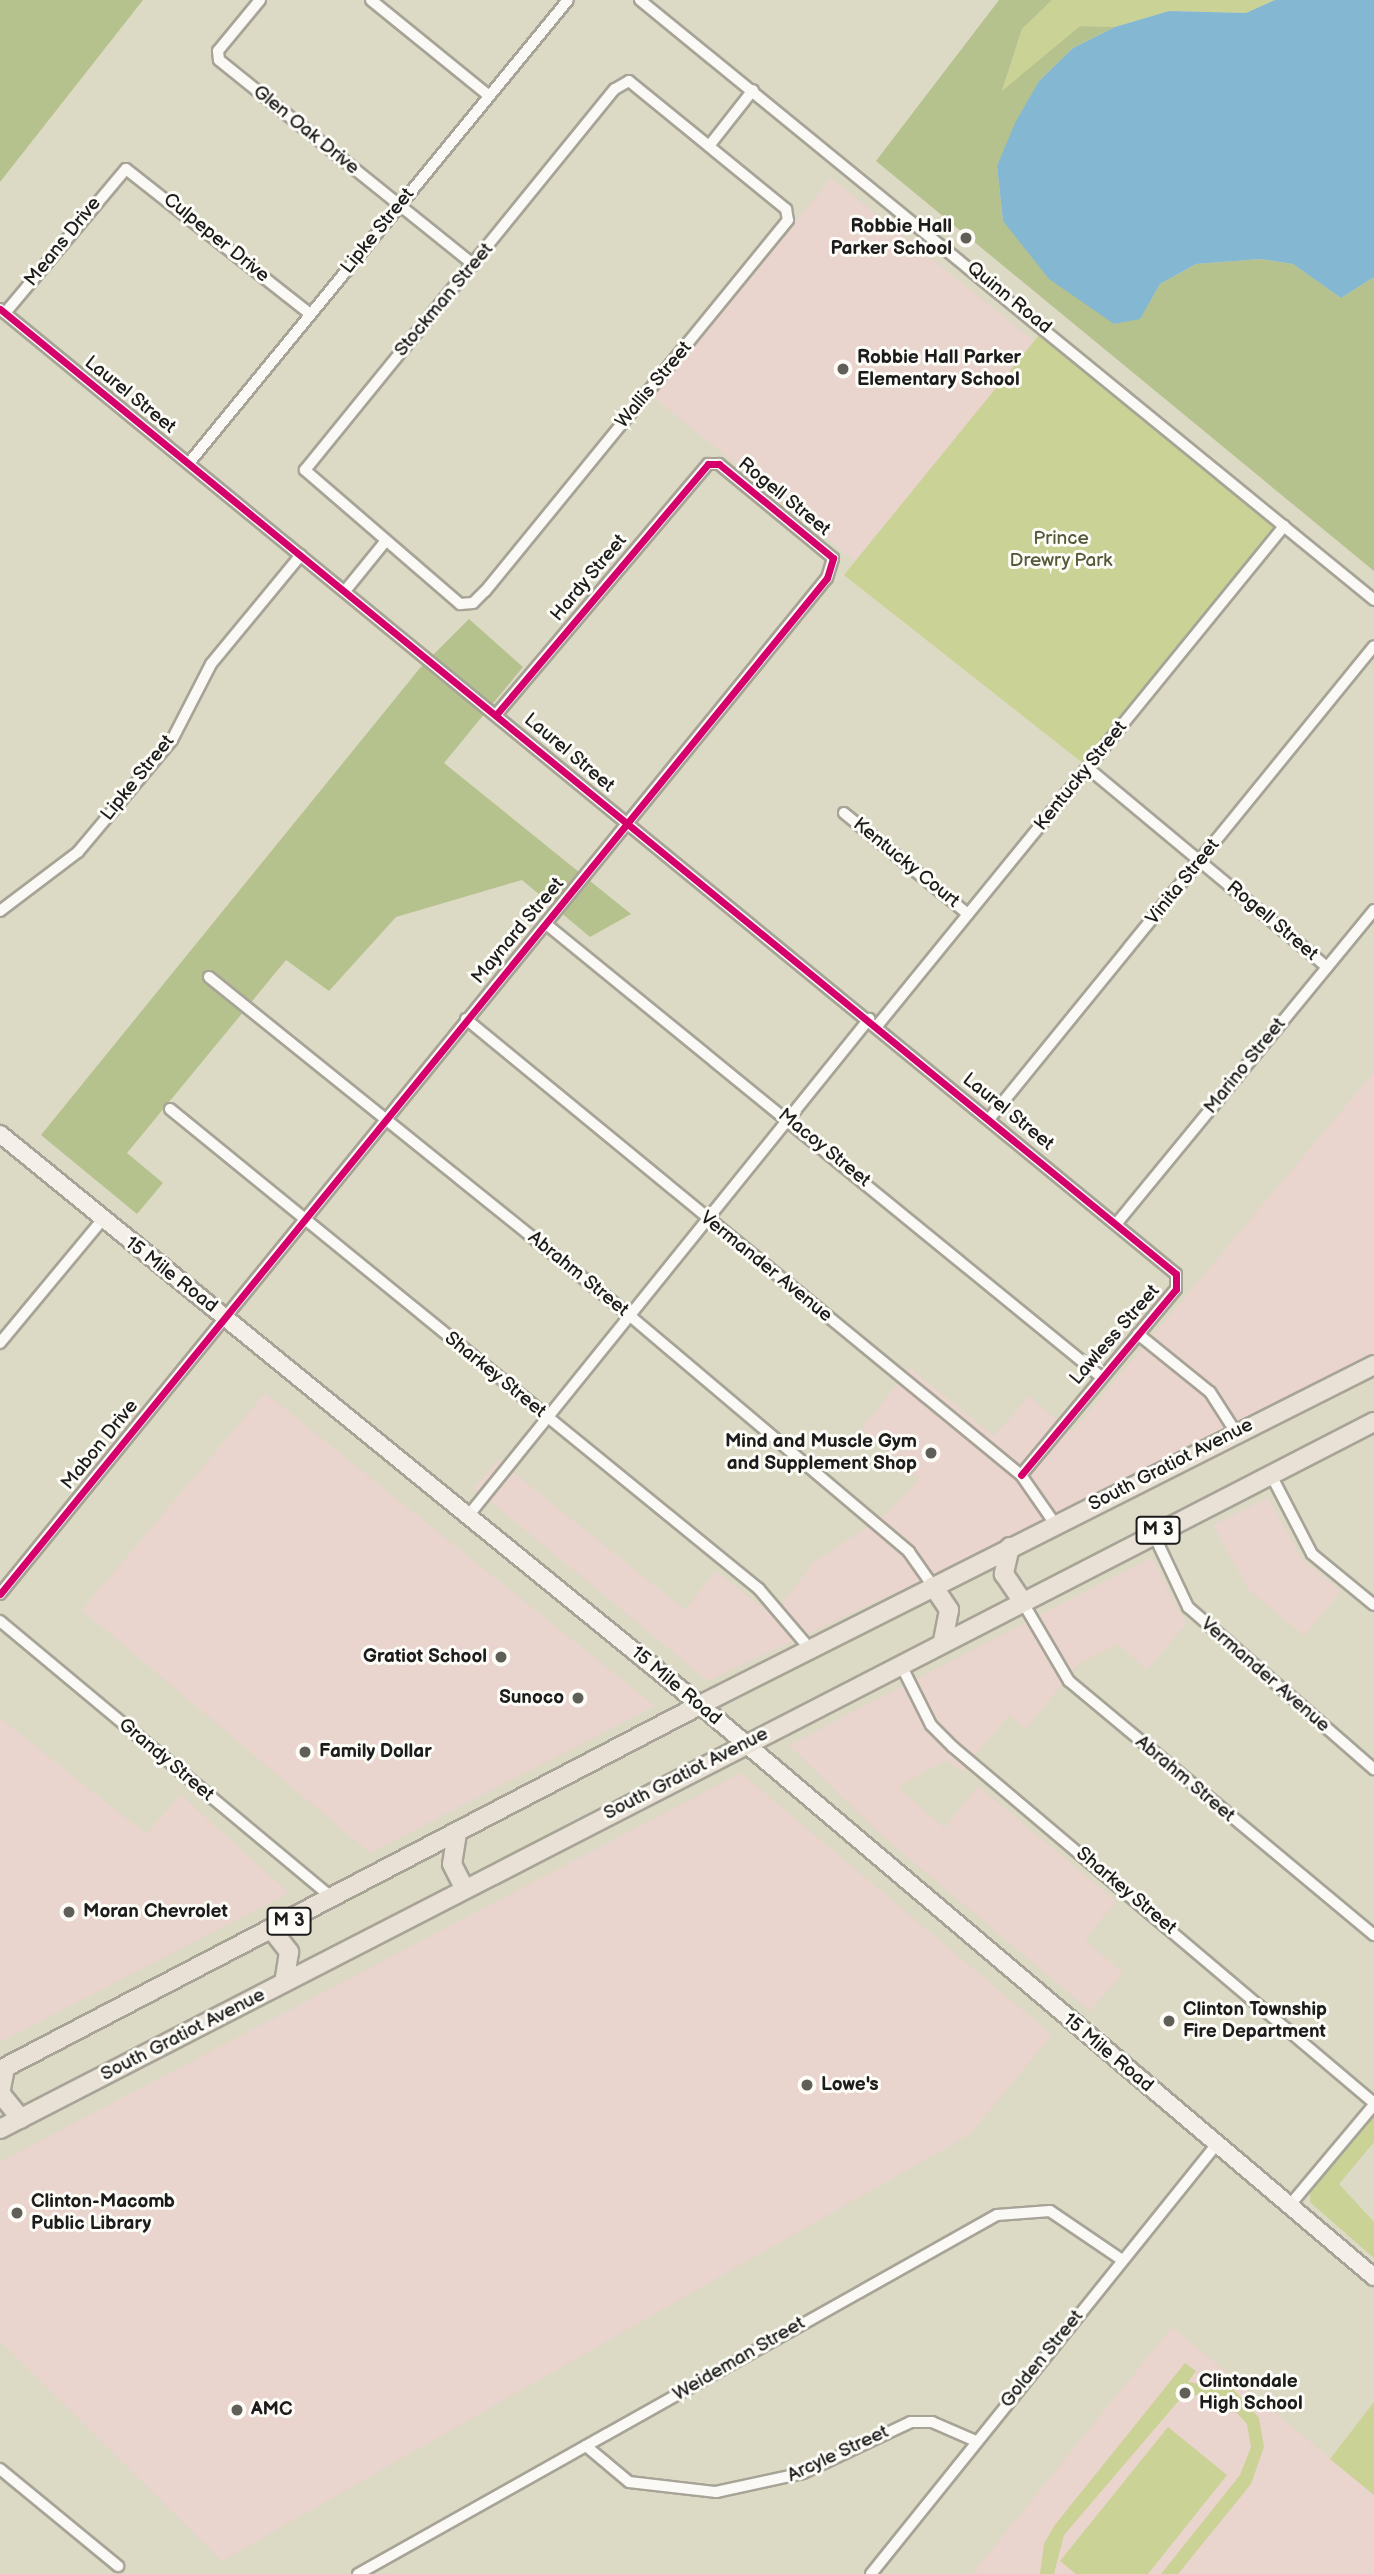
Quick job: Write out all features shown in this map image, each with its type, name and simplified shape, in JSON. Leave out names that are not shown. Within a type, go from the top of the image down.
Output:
[{"type":"main road","name":"15 Mile Road","points":[[0,1134],[102,1220],[700,1705],[1374,2277]]},
{"type":"main road","name":"South Gratiot Avenue","points":[[2,2069],[700,1705],[1235,1431],[1374,1365]]},
{"type":"main road","name":"South Gratiot Avenue","points":[[0,2129],[900,1663],[1374,1422]]},
{"type":"main road","points":[[1010,1547],[1004,1574],[1022,1601]]},
{"type":"main road","points":[[933,1586],[949,1610],[943,1642]]},
{"type":"main road","points":[[457,1833],[452,1864],[464,1888]]},
{"type":"main road","points":[[272,1930],[289,1952],[284,1982]]},
{"type":"main road","points":[[2,2069],[0,2094],[21,2119]]},
{"type":"street","name":"Glen Oak Drive","points":[[260,0],[218,51],[219,60],[400,205]]},
{"type":"street","points":[[371,0],[488,95]]},
{"type":"street","name":"Lipke Street","points":[[189,463],[568,0]]},
{"type":"street","name":"Quinn Road","points":[[640,0],[1374,600]]},
{"type":"street","name":"Stockman Street","points":[[384,543],[305,470],[625,82],[709,146]]},
{"type":"street","points":[[709,146],[753,90]]},
{"type":"street","name":"Wallis Street","points":[[384,543],[454,600],[477,601],[782,231],[786,209],[709,146]]},
{"type":"street","name":"Means Drive","points":[[2,311],[121,171]]},
{"type":"street","name":"Culpeper Drive","points":[[121,171],[139,174],[310,314]]},
{"type":"street","points":[[400,205],[474,265]]},
{"type":"street","name":"Laurel Street","points":[[2,311],[1117,1223]]},
{"type":"street","name":"Rogell Street","points":[[708,464],[719,464],[834,564]]},
{"type":"street","name":"Hardy Street","points":[[497,714],[708,464]]},
{"type":"street","name":"Kentucky Street","points":[[468,1516],[788,1118],[968,914],[1284,526]]},
{"type":"street","points":[[345,591],[384,543]]},
{"type":"street","name":"Lipke Street","points":[[0,911],[78,852],[172,740],[211,664],[301,555]]},
{"type":"street","name":"Maynard Street","points":[[224,1317],[546,924],[834,564]]},
{"type":"street","name":"Vinita Street","points":[[990,1118],[1374,646]]},
{"type":"street","name":"Rogell Street","points":[[1088,768],[1327,967]]},
{"type":"street","name":"Kentucky Court","points":[[844,813],[968,914]]},
{"type":"street","name":"Marino Street","points":[[1117,1223],[1374,910]]},
{"type":"street","name":"Macoy Street","points":[[546,924],[788,1118],[1099,1375]]},
{"type":"street","name":"Abrahm Street","points":[[209,977],[629,1315],[909,1552],[933,1586]]},
{"type":"street","name":"Vermander Avenue","points":[[466,1019],[706,1219],[1021,1475],[1055,1524]]},
{"type":"street","name":"Sharkey Street","points":[[170,1109],[775,1603],[811,1650]]},
{"type":"street","points":[[0,1343],[102,1220]]},
{"type":"street","name":"Lawless Street","points":[[1021,1475],[1099,1375],[1138,1334],[1178,1280],[1117,1223]]},
{"type":"street","name":"Mabon Drive","points":[[0,1594],[224,1317]]},
{"type":"street","points":[[1138,1334],[1210,1392],[1235,1431]]},
{"type":"street","points":[[1270,1473],[1312,1554],[1374,1605]]},
{"type":"street","name":"Vermander Avenue","points":[[1153,1533],[1188,1607],[1374,1769]]},
{"type":"street","name":"Abrahm Street","points":[[1022,1601],[1069,1681],[1374,1935]]},
{"type":"street","name":"Grandy Street","points":[[0,1621],[332,1898]]},
{"type":"street","name":"Sharkey Street","points":[[900,1663],[927,1719],[953,1747],[1374,2104]]},
{"type":"street","points":[[1290,2205],[1374,2104]]},
{"type":"street","name":"Golden Street","points":[[871,2574],[1216,2145]]},
{"type":"street","name":"Weideman Street","points":[[358,2574],[1012,2209],[1069,2218],[1122,2260]]},
{"type":"street","name":"Arcyle Street","points":[[586,2446],[629,2482],[716,2492],[803,2473],[911,2422],[932,2422],[976,2441]]},
{"type":"street","points":[[0,2469],[118,2567]]},
{"type":"shaded area","name":"Robbie Hall Parker Elementary School","points":[[831,178],[1034,341],[855,561],[652,396]]},
{"type":"shaded area","points":[[1374,1072],[1374,1365],[708,1681],[474,1488],[498,1460],[685,1610],[716,1571],[773,1616],[813,1563],[888,1513],[919,1479],[862,1428],[910,1368],[994,1436],[1029,1396],[1072,1432]]},
{"type":"shaded area","points":[[265,1393],[655,1706],[370,1853],[82,1610]]},
{"type":"shaded area","points":[[1268,1497],[1301,1558],[1341,1591],[1304,1636],[1248,1589],[1213,1525]]},
{"type":"shaded area","points":[[1152,1557],[1186,1624],[1147,1670],[1118,1644],[1078,1664],[1026,1729],[1009,1715],[961,1772],[946,1760],[898,1787],[944,1828],[978,1786],[1116,1901],[1085,1940],[1123,1973],[1090,2011],[880,1834],[789,1745]]},
{"type":"shaded area","points":[[0,1718],[146,1834],[181,1795],[289,1893],[0,2042]]},
{"type":"shaded area","points":[[741,1773],[1052,2035],[970,2134],[222,2561],[0,2341],[0,2162]]},
{"type":"shaded area","name":"Clintondale High School","points":[[1172,2327],[1374,2495],[1374,2574],[972,2574]]},
{"type":"green space","points":[[0,0],[143,0],[0,182]]},
{"type":"green space","points":[[999,0],[1052,0],[1022,29],[1002,91],[1080,26],[1115,27],[1073,48],[1039,81],[997,166],[1003,221],[1114,324],[1140,318],[1160,284],[1196,264],[1261,259],[1293,264],[1341,298],[1374,277],[1374,571],[876,161]]},
{"type":"green space","points":[[1052,0],[1275,0],[1246,13],[1169,11],[1115,27],[1080,26],[1002,92],[1022,29]]},
{"type":"green space","name":"Prince Drewry Park","points":[[1040,334],[1277,529],[1084,764],[844,575]]},
{"type":"green space","points":[[469,619],[523,667],[444,763],[631,914],[590,937],[522,880],[396,917],[329,991],[286,960],[127,1153],[163,1183],[137,1214],[41,1135],[420,668]]},
{"type":"green space","points":[[1374,2114],[1374,2142],[1339,2184],[1374,2222],[1374,2258],[1310,2202],[1310,2189]]},
{"type":"green space","points":[[1185,2363],[1196,2371],[1188,2382],[1233,2389],[1259,2418],[1264,2447],[1251,2484],[1178,2574],[1161,2574],[1240,2475],[1251,2447],[1247,2424],[1226,2401],[1204,2394],[1181,2398],[1064,2535],[1054,2574],[1040,2574],[1044,2544],[1054,2526]]},
{"type":"green space","points":[[1374,2402],[1374,2495],[1330,2459]]},
{"type":"green space","points":[[1168,2427],[1227,2475],[1148,2574],[1076,2574],[1060,2561]]},
{"type":"water","points":[[1275,0],[1374,0],[1374,277],[1341,298],[1293,264],[1261,259],[1196,264],[1160,284],[1140,319],[1114,324],[1049,279],[1003,221],[997,166],[1015,123],[1039,81],[1073,48],[1115,27],[1169,11],[1246,13]]},
{"type":"cycle path","points":[[0,309],[1176,1274],[1176,1289],[1021,1475]]},
{"type":"cycle path","points":[[0,1594],[827,578],[833,558],[719,464],[708,464],[497,714]]},
{"type":"place","name":"Robbie Hall Parker School","points":[[966,238]]},
{"type":"place","name":"Robbie Hall Parker Elementary School","points":[[843,369]]},
{"type":"place","name":"Mind and Muscle Gym and Supplement Shop","points":[[931,1453]]},
{"type":"place","name":"Gratiot School","points":[[501,1657]]},
{"type":"place","name":"Sunoco","points":[[578,1698]]},
{"type":"place","name":"Family Dollar","points":[[305,1752]]},
{"type":"place","name":"Moran Chevrolet","points":[[69,1912]]},
{"type":"place","name":"Clinton Township Fire Department","points":[[1169,2021]]},
{"type":"place","name":"Lowe's","points":[[807,2085]]},
{"type":"place","name":"Clinton-Macomb Public Library","points":[[17,2213]]},
{"type":"place","name":"Clintondale High School","points":[[1185,2393]]},
{"type":"place","name":"AMC","points":[[237,2410]]}]
